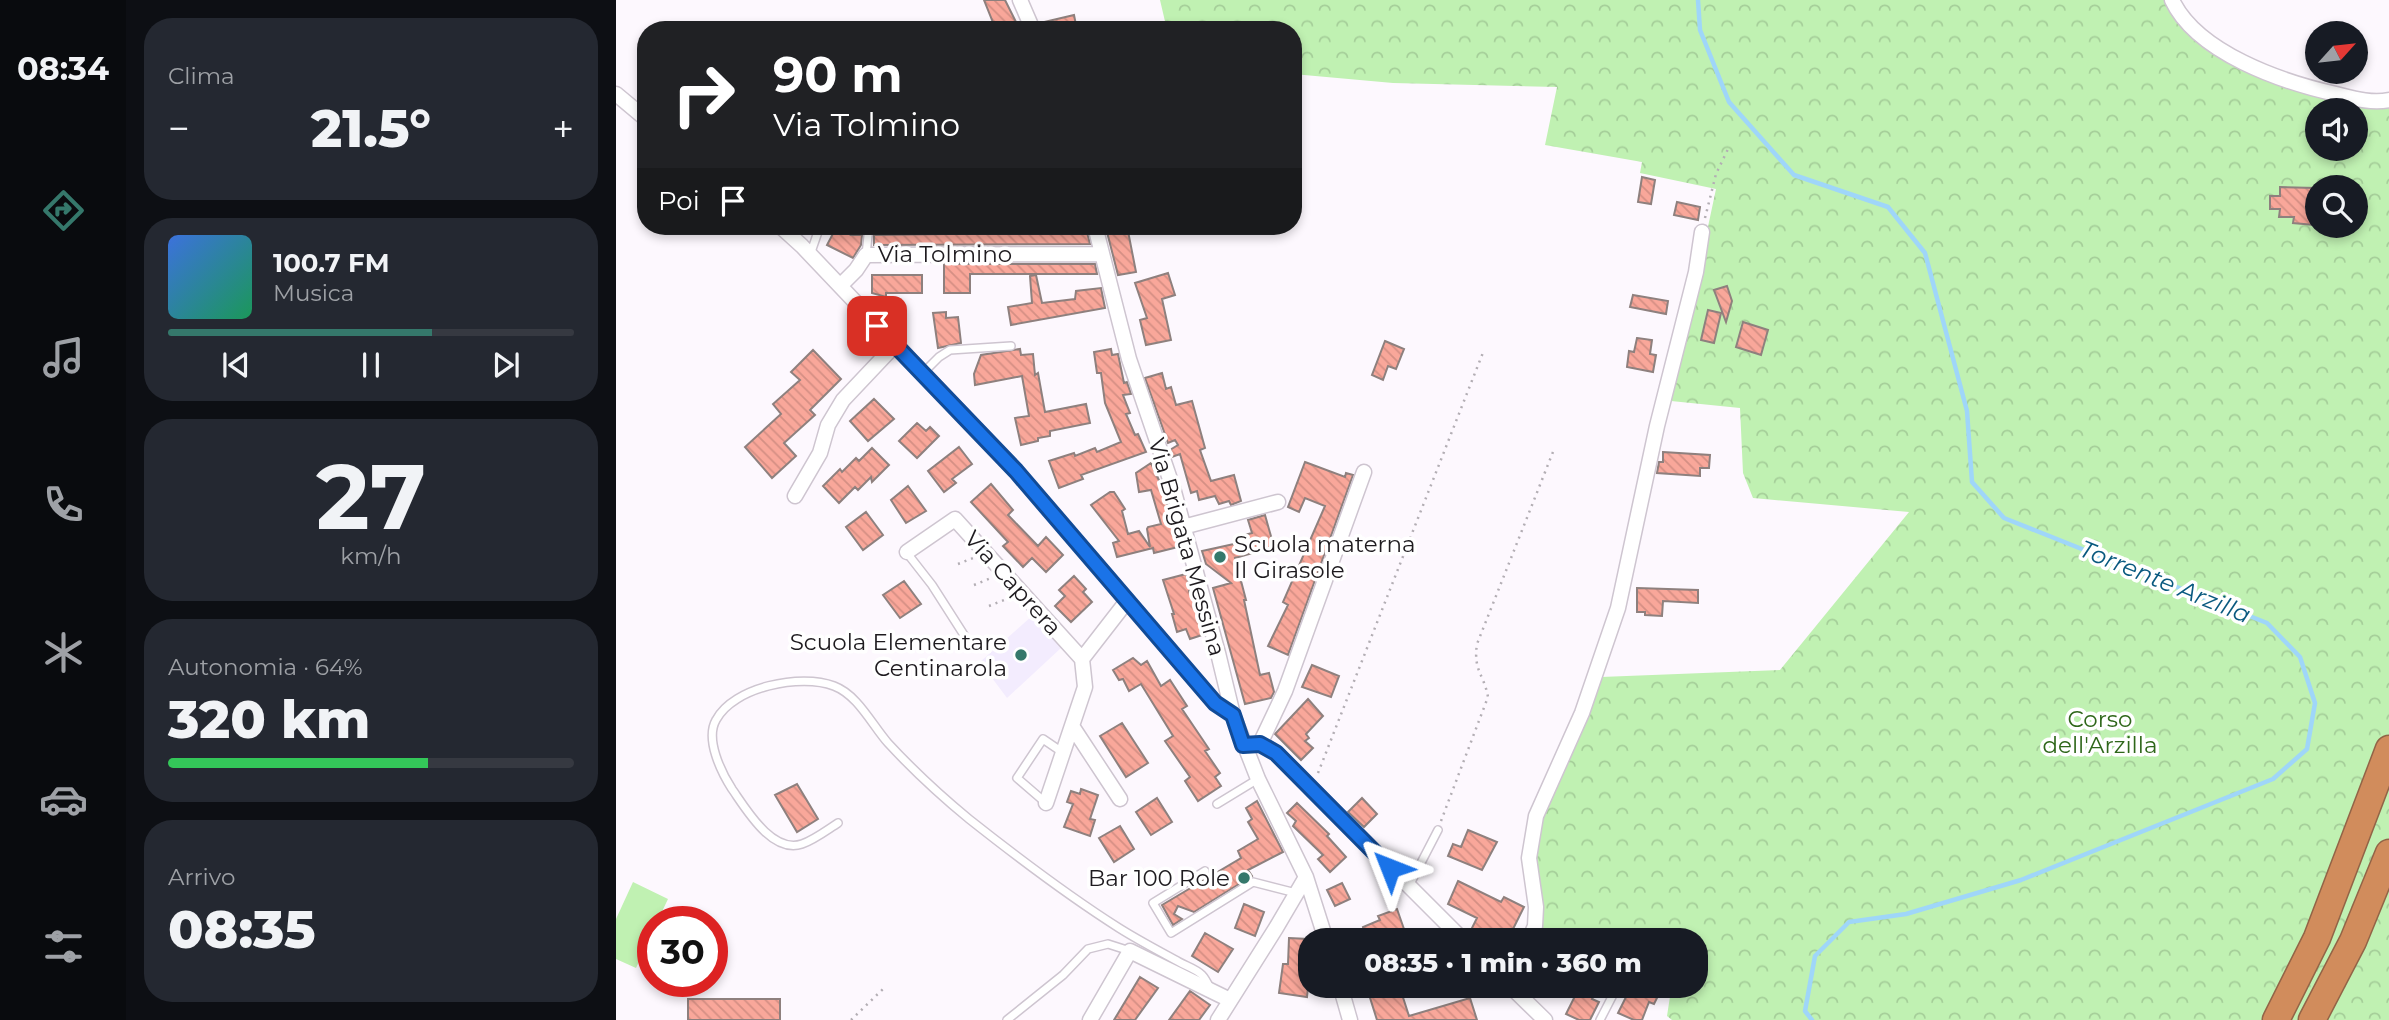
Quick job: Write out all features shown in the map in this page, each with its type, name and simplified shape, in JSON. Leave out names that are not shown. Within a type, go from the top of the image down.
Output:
[{"type":"highway","points":[[2276,1020],[2316,938],[2389,749]]},
{"type":"highway","points":[[2312,1020],[2353,941],[2389,853]]},
{"type":"street","points":[[2172,0],[2178,12],[2202,36],[2268,75],[2296,85],[2356,99],[2389,100]]},
{"type":"street","points":[[1024,1],[1030,21]]},
{"type":"street","points":[[616,94],[637,112]]},
{"type":"street","points":[[1534,928],[1536,907],[1529,858],[1536,816],[1582,713],[1618,608],[1660,413],[1696,272],[1702,232]]},
{"type":"street","points":[[789,235],[1016,471],[1215,703],[1233,715]]},
{"type":"street","name":"Via Brigata Messina","points":[[1097,235],[1129,359],[1184,527],[1233,715],[1258,779],[1306,877],[1322,928]]},
{"type":"street","name":"Via Tolmino","points":[[840,286],[866,255],[1102,254]]},
{"type":"street","points":[[794,496],[820,453],[828,425],[843,400],[895,345]]},
{"type":"street","points":[[1260,744],[1284,691],[1364,472]]},
{"type":"street","points":[[1184,527],[1278,502]]},
{"type":"street","name":"Via Caprera","points":[[907,552],[955,519],[1082,659]]},
{"type":"street","points":[[1046,803],[1085,687],[1082,659],[1127,601]]},
{"type":"street","points":[[1072,726],[1120,799]]},
{"type":"street","points":[[1243,745],[1260,744],[1276,753],[1448,926]]},
{"type":"street","points":[[1218,1020],[1306,877]]},
{"type":"street","points":[[1090,1020],[1130,951],[1230,1000]]},
{"type":"street","points":[[1344,998],[1350,1020]]},
{"type":"street","points":[[1522,998],[1545,1020]]},
{"type":"lane","points":[[810,255],[817,235]]},
{"type":"lane","points":[[866,255],[868,235]]},
{"type":"lane","points":[[923,373],[950,350],[1011,346]]},
{"type":"lane","points":[[907,552],[964,635]]},
{"type":"lane","points":[[838,823],[801,844],[787,845],[766,834],[726,780],[713,746],[712,726],[721,709],[743,694],[787,682],[817,681],[836,686],[851,697],[921,776],[968,818],[1076,900],[1202,975],[1212,992]]},
{"type":"lane","points":[[1046,803],[1017,778],[1043,739],[1063,752]]},
{"type":"lane","points":[[1217,804],[1258,779]]},
{"type":"lane","points":[[1409,886],[1438,830]]},
{"type":"lane","points":[[1205,871],[1153,903],[1171,933],[1253,882],[1296,893]]},
{"type":"lane","points":[[1007,1020],[1063,975],[1088,949],[1108,944],[1130,951]]},
{"type":"lane","points":[[1600,1020],[1611,998]]},
{"type":"path","points":[[1702,232],[1716,174],[1728,149]]},
{"type":"path","points":[[1308,786],[1317,776],[1484,350]]},
{"type":"path","points":[[1438,830],[1488,697],[1475,660],[1477,644],[1553,452]]},
{"type":"path","points":[[989,606],[1022,593]]},
{"type":"path","points":[[851,1020],[883,989]]},
{"type":"shaded area","name":"Scuola Elementare Centinarola","points":[[1032,616],[1061,648],[1007,698],[980,662]]},
{"type":"green space","name":"Corso dell'Arzilla","points":[[1160,0],[2178,0],[2183,21],[2258,73],[2338,98],[2305,98],[2305,161],[2368,161],[2368,106],[2389,107],[2389,1020],[1672,1020],[1667,1016],[1670,998],[1708,998],[1708,928],[1538,928],[1539,899],[1533,871],[1538,829],[1601,677],[1780,670],[1909,512],[1753,498],[1743,473],[1740,408],[1671,401],[1716,189],[1640,173],[1642,162],[1545,145],[1557,87],[1393,83],[1302,75],[1302,21],[1165,21]]},
{"type":"green space","points":[[633,882],[668,899],[665,906],[637,906],[636,968],[616,959],[616,919]]},
{"type":"building","points":[[984,0],[1005,0],[1016,21],[992,21]]},
{"type":"building","points":[[1074,15],[1075,21],[1048,21]]},
{"type":"building","points":[[1642,177],[1655,180],[1651,204],[1638,202]]},
{"type":"building","points":[[2280,187],[2305,188],[2305,224],[2293,223],[2294,217],[2279,217],[2280,209],[2270,209],[2270,196],[2280,196]]},
{"type":"building","points":[[1677,202],[1700,207],[1698,220],[1674,215]]},
{"type":"building","points":[[832,235],[862,235],[861,245],[853,258],[827,245]]},
{"type":"building","points":[[874,235],[1088,235],[1090,244],[874,245]]},
{"type":"building","points":[[1108,235],[1129,235],[1136,272],[1118,275]]},
{"type":"building","points":[[944,264],[1095,264],[1097,274],[970,274],[970,293],[944,293]]},
{"type":"building","points":[[1168,273],[1175,295],[1162,299],[1171,340],[1146,345],[1140,320],[1147,318],[1135,283]]},
{"type":"building","points":[[872,275],[922,275],[922,293],[886,293],[886,297],[872,293]]},
{"type":"building","points":[[1036,275],[1042,303],[1075,299],[1076,291],[1101,288],[1105,308],[1011,325],[1008,307],[1032,303],[1030,276]]},
{"type":"building","points":[[1727,286],[1732,301],[1726,322],[1714,290]]},
{"type":"building","points":[[1633,295],[1668,301],[1666,314],[1630,307]]},
{"type":"building","points":[[1708,310],[1721,313],[1714,343],[1701,340]]},
{"type":"building","points":[[946,312],[946,318],[958,317],[961,343],[938,348],[933,313]]},
{"type":"building","points":[[1743,322],[1768,330],[1761,355],[1736,347]]},
{"type":"building","points":[[1637,338],[1652,340],[1650,354],[1656,355],[1653,372],[1627,367],[1629,351],[1634,352]]},
{"type":"building","points":[[1385,341],[1404,349],[1396,369],[1388,366],[1383,380],[1372,375]]},
{"type":"building","points":[[1020,349],[1021,355],[1033,354],[1035,375],[1038,373],[1045,412],[1086,404],[1090,423],[1050,431],[1050,436],[1021,445],[1015,418],[1029,416],[1022,376],[975,385],[974,374],[981,355]]},
{"type":"building","points":[[1111,349],[1112,355],[1118,354],[1124,383],[1127,382],[1131,394],[1123,395],[1130,413],[1126,414],[1146,452],[1081,475],[1083,479],[1059,488],[1049,461],[1074,453],[1075,456],[1095,448],[1097,452],[1121,442],[1105,403],[1101,373],[1097,373],[1094,352]]},
{"type":"building","points":[[813,350],[841,379],[810,410],[815,415],[784,443],[796,456],[772,478],[745,447],[781,414],[773,404],[800,380],[791,372]]},
{"type":"building","points":[[1162,373],[1166,389],[1171,387],[1176,405],[1192,401],[1205,448],[1200,450],[1211,481],[1234,475],[1241,501],[1231,505],[1229,501],[1219,504],[1215,496],[1199,500],[1197,491],[1191,493],[1180,454],[1172,457],[1170,450],[1178,445],[1175,440],[1168,443],[1145,378]]},
{"type":"building","points":[[874,399],[894,419],[868,441],[850,421]]},
{"type":"building","points":[[917,423],[926,431],[930,427],[939,436],[917,458],[899,441]]},
{"type":"building","points":[[959,447],[972,464],[952,479],[956,483],[944,492],[928,471]]},
{"type":"building","points":[[872,448],[889,465],[872,482],[871,477],[858,490],[855,487],[839,503],[823,486],[840,469],[842,472],[856,458],[859,461]]},
{"type":"building","points":[[1663,452],[1710,455],[1709,468],[1700,468],[1700,476],[1657,473],[1659,462],[1663,462]]},
{"type":"building","points":[[1305,462],[1345,477],[1346,473],[1353,475],[1288,655],[1268,646],[1288,605],[1283,602],[1325,506],[1305,498],[1299,512],[1288,507]]},
{"type":"building","points":[[1151,463],[1164,491],[1178,547],[1154,553],[1153,548],[1117,557],[1113,543],[1119,541],[1091,505],[1114,492],[1125,509],[1122,511],[1128,534],[1139,531],[1150,547],[1147,529],[1161,524],[1151,490],[1139,492],[1136,473]]},
{"type":"building","points":[[991,484],[1013,510],[1008,515],[1038,546],[1046,537],[1063,555],[1046,572],[1032,558],[1023,567],[1003,546],[1008,542],[971,502]]},
{"type":"building","points":[[908,486],[926,511],[906,523],[891,500]]},
{"type":"building","points":[[866,512],[883,535],[863,550],[846,527]]},
{"type":"building","points":[[1265,515],[1274,547],[1235,558],[1260,675],[1269,673],[1274,692],[1271,698],[1245,704],[1213,588],[1231,583],[1206,564],[1202,551],[1243,542],[1241,536],[1252,533],[1248,520]]},
{"type":"building","points":[[1186,574],[1202,635],[1190,639],[1186,629],[1177,632],[1163,580]]},
{"type":"building","points":[[1074,576],[1086,589],[1083,592],[1092,602],[1071,622],[1055,606],[1065,596],[1059,590]]},
{"type":"building","points":[[904,581],[921,604],[900,618],[883,595]]},
{"type":"building","points":[[1637,588],[1698,590],[1698,603],[1663,601],[1662,616],[1645,615],[1645,612],[1637,612]]},
{"type":"building","points":[[1133,658],[1141,665],[1147,661],[1161,686],[1170,680],[1187,706],[1182,709],[1209,749],[1205,751],[1220,773],[1215,777],[1221,786],[1198,801],[1185,781],[1190,777],[1165,741],[1173,736],[1141,684],[1129,691],[1123,679],[1119,680],[1113,670]]},
{"type":"building","points":[[1312,665],[1339,676],[1331,697],[1302,687]]},
{"type":"building","points":[[1308,699],[1323,716],[1306,734],[1309,738],[1305,741],[1313,748],[1301,760],[1275,734]]},
{"type":"building","points":[[1122,723],[1148,763],[1126,777],[1100,736]]},
{"type":"building","points":[[797,784],[818,819],[797,832],[775,795]]},
{"type":"building","points":[[1081,789],[1098,795],[1090,819],[1095,820],[1090,836],[1064,827],[1073,804],[1067,802],[1071,791],[1080,794]]},
{"type":"building","points":[[1157,798],[1172,822],[1151,835],[1136,812]]},
{"type":"building","points":[[1362,798],[1377,814],[1364,827],[1348,812]]},
{"type":"building","points":[[1257,801],[1283,852],[1248,870],[1252,876],[1194,912],[1178,906],[1174,914],[1182,919],[1173,925],[1162,905],[1241,858],[1238,851],[1258,839],[1248,822],[1252,819],[1246,808]]},
{"type":"building","points":[[1297,803],[1329,834],[1327,836],[1346,857],[1330,872],[1318,859],[1323,855],[1293,826],[1296,821],[1287,813]]},
{"type":"building","points":[[1120,826],[1134,849],[1114,862],[1099,838]]},
{"type":"building","points":[[1468,830],[1497,842],[1482,870],[1448,856],[1453,844],[1461,847]]},
{"type":"building","points":[[1458,881],[1501,902],[1504,897],[1524,907],[1514,928],[1472,928],[1477,918],[1448,904]]},
{"type":"building","points":[[1342,883],[1350,899],[1335,906],[1327,890]]},
{"type":"building","points":[[1244,904],[1264,912],[1255,936],[1235,928]]},
{"type":"building","points":[[1397,909],[1404,928],[1363,928],[1380,920],[1378,916]]},
{"type":"building","points":[[1205,933],[1233,949],[1218,972],[1192,956]]},
{"type":"building","points":[[1289,938],[1298,938],[1298,996],[1279,993],[1283,964],[1288,964]]},
{"type":"building","points":[[1140,977],[1158,988],[1135,1020],[1114,1020]]},
{"type":"building","points":[[1190,991],[1210,1005],[1199,1020],[1169,1020]]},
{"type":"building","points":[[1370,998],[1403,998],[1409,1016],[1470,998],[1477,1020],[1377,1020]]},
{"type":"building","points":[[1574,998],[1592,998],[1599,1002],[1590,1020],[1579,1020],[1566,1014]]},
{"type":"building","points":[[1626,998],[1657,998],[1654,1004],[1649,1002],[1642,1020],[1634,1020],[1618,1013]]},
{"type":"building","points":[[688,999],[780,999],[780,1020],[688,1020]]},
{"type":"waterway","name":"Torrente Arzilla","points":[[1698,0],[1700,30],[1729,102],[1794,175],[1888,207],[1925,253],[1967,411],[1972,482],[2004,518],[2267,623],[2300,657],[2315,703],[2307,749],[2273,779],[2021,880],[1906,914],[1849,922],[1815,956],[1805,1011],[1812,1020]]},
{"type":"place","name":"Scuola materna Il Girasole","points":[[1220,557]]},
{"type":"place","name":"Scuola Elementare Centinarola","points":[[1021,655]]},
{"type":"place","name":"Bar 100 Role","points":[[1244,878]]},
{"type":"route","points":[[877,326],[1016,471],[1215,703],[1233,715],[1243,745],[1260,744],[1276,753],[1390,868]]}]
